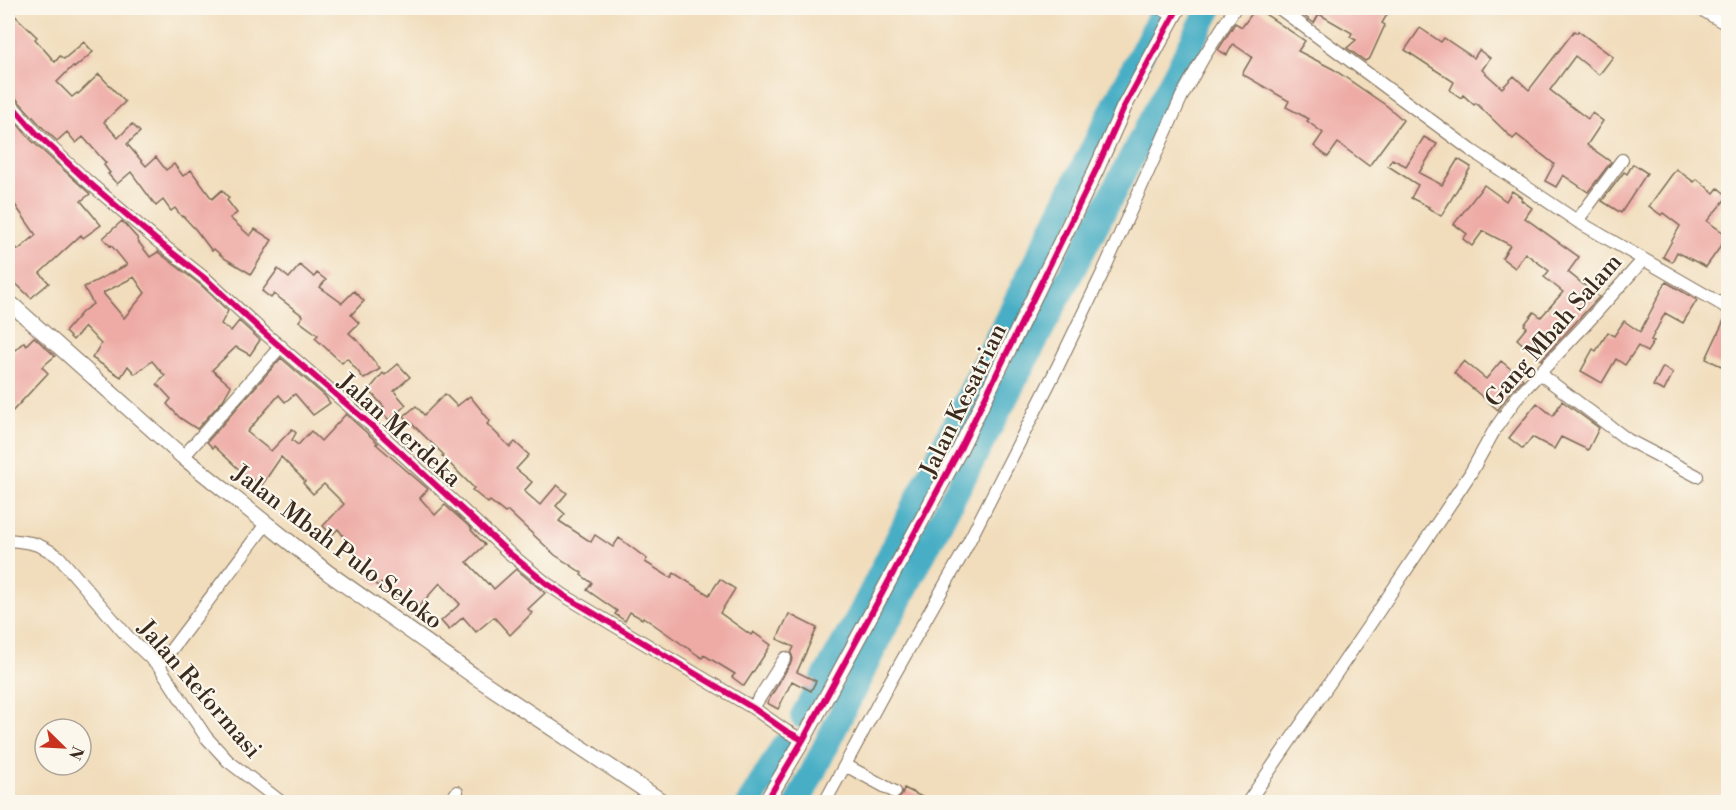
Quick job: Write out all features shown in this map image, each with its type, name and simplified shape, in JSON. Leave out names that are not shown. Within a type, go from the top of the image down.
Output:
[{"type":"street","points":[[825,802],[852,768],[963,554],[1057,368],[1182,96],[1235,8]]},
{"type":"street","points":[[1279,8],[1471,150],[1577,221],[1728,309]]},
{"type":"street","points":[[1699,8],[1728,25]]},
{"type":"street","name":"Jalan Kesatrian","points":[[766,802],[794,735],[960,449],[1096,170],[1169,10]]},
{"type":"street","name":"Jalan Merdeka","points":[[8,101],[37,134],[85,179],[207,280],[372,426],[490,536],[546,583],[794,735]]},
{"type":"street","points":[[1577,221],[1622,160]]},
{"type":"street","name":"Gang Mbah Salam","points":[[1248,802],[1470,474],[1495,429],[1518,396],[1643,260]]},
{"type":"street","name":"Jalan Mbah Pulo Seloko","points":[[8,301],[183,457],[327,572],[477,678],[663,802]]},
{"type":"street","points":[[183,457],[281,346]]},
{"type":"street","points":[[1539,373],[1628,441],[1697,476]]},
{"type":"street","points":[[159,666],[266,524]]},
{"type":"street","name":"Jalan Reformasi","points":[[8,540],[34,543],[59,557],[128,637],[159,666],[206,737],[228,761],[281,802]]},
{"type":"street","points":[[753,708],[785,658]]},
{"type":"street","points":[[852,768],[895,792]]},
{"type":"building","points":[[1256,8],[1305,41],[1298,51],[1333,69],[1387,106],[1403,120],[1369,166],[1338,143],[1328,157],[1314,146],[1323,133],[1307,121],[1309,119],[1286,107],[1289,101],[1242,74],[1252,57],[1233,44],[1227,55],[1218,50],[1235,23],[1242,27]]},
{"type":"building","points":[[1307,8],[1391,8],[1382,23],[1385,25],[1370,58],[1365,61],[1347,48],[1356,40],[1350,37],[1352,33],[1319,14],[1314,23],[1304,16]]},
{"type":"building","points":[[8,9],[37,37],[35,39],[55,62],[60,56],[64,59],[84,42],[93,52],[74,68],[73,66],[57,82],[72,97],[99,74],[125,102],[104,122],[118,138],[132,124],[140,132],[127,144],[146,166],[156,157],[166,170],[174,164],[183,176],[191,170],[212,199],[222,190],[237,213],[230,218],[250,236],[255,229],[272,240],[251,274],[224,258],[214,249],[212,251],[175,208],[171,211],[163,200],[156,206],[131,172],[117,184],[108,174],[110,173],[104,165],[106,163],[83,137],[76,143],[67,132],[57,141],[14,96],[8,93]]},
{"type":"building","points":[[1420,28],[1441,42],[1444,38],[1474,58],[1479,50],[1490,58],[1482,70],[1502,88],[1514,76],[1529,90],[1574,31],[1577,33],[1578,31],[1613,57],[1599,75],[1575,56],[1550,90],[1588,119],[1592,113],[1603,121],[1587,145],[1611,162],[1588,192],[1563,175],[1556,187],[1545,181],[1554,164],[1517,135],[1513,139],[1476,103],[1474,105],[1463,95],[1461,98],[1450,90],[1454,82],[1405,50]]},
{"type":"building","points":[[8,113],[31,140],[90,194],[81,201],[101,225],[83,238],[81,235],[40,273],[49,283],[31,298],[8,276],[8,237],[18,250],[36,235],[13,202],[8,207]]},
{"type":"building","points":[[1424,137],[1437,144],[1419,173],[1442,185],[1458,159],[1471,167],[1441,216],[1411,198],[1418,185],[1388,166],[1392,159],[1406,166]]},
{"type":"building","points":[[1633,164],[1647,173],[1621,213],[1602,201],[1624,172],[1627,174]]},
{"type":"building","points":[[1676,169],[1694,182],[1697,179],[1714,193],[1718,188],[1728,196],[1707,221],[1728,236],[1706,267],[1677,252],[1672,262],[1663,257],[1680,226],[1649,206]]},
{"type":"building","points":[[1484,185],[1506,201],[1512,191],[1522,198],[1521,200],[1532,208],[1525,218],[1579,257],[1568,272],[1599,297],[1541,360],[1517,339],[1527,327],[1524,325],[1534,312],[1541,317],[1563,292],[1544,277],[1549,271],[1525,253],[1515,268],[1502,258],[1510,245],[1483,231],[1472,246],[1463,239],[1467,234],[1454,224]]},
{"type":"building","points":[[122,221],[150,257],[158,252],[202,286],[228,311],[221,324],[231,331],[239,321],[260,340],[250,355],[236,347],[212,370],[231,386],[223,400],[197,429],[180,418],[167,404],[171,399],[157,384],[165,376],[152,361],[135,374],[128,366],[121,377],[92,358],[101,344],[85,327],[73,340],[65,332],[83,311],[93,304],[84,287],[127,265],[103,238]],"holes":[[[134,277],[145,293],[124,318],[103,293]]]},
{"type":"building","points":[[300,265],[314,277],[317,273],[326,280],[320,287],[342,303],[354,291],[364,301],[351,315],[359,323],[349,333],[360,343],[380,369],[364,379],[347,358],[342,363],[315,338],[318,335],[299,321],[303,316],[274,294],[271,298],[262,291],[278,269],[289,278]]},
{"type":"building","points":[[1666,282],[1697,300],[1683,323],[1665,313],[1647,352],[1638,346],[1625,365],[1616,359],[1602,383],[1581,371],[1593,349],[1596,351],[1608,332],[1614,336],[1624,321],[1640,332]]},
{"type":"building","points":[[1728,316],[1728,369],[1706,359]]},
{"type":"building","points":[[34,337],[55,356],[42,367],[48,373],[8,416],[8,356],[24,342],[26,345]]},
{"type":"building","points":[[281,358],[330,403],[313,415],[295,394],[285,402],[279,395],[247,432],[271,451],[292,429],[296,433],[292,440],[298,445],[311,431],[321,441],[346,414],[378,443],[376,444],[428,489],[420,498],[435,515],[445,505],[472,529],[485,545],[467,562],[488,584],[494,589],[516,569],[545,593],[528,609],[532,613],[510,635],[494,617],[476,632],[463,617],[449,630],[441,621],[460,604],[440,583],[411,615],[381,583],[378,586],[368,577],[371,574],[338,529],[332,535],[323,526],[344,504],[324,484],[313,494],[303,483],[305,481],[281,457],[262,485],[246,476],[207,442]]},
{"type":"building","points":[[1464,361],[1486,379],[1501,361],[1523,379],[1511,391],[1498,410],[1454,373]]},
{"type":"building","points":[[398,364],[410,377],[394,391],[406,405],[389,420],[380,410],[384,407],[369,390],[383,373],[385,375]]},
{"type":"building","points":[[1663,367],[1673,373],[1664,391],[1653,386]]},
{"type":"building","points":[[445,394],[457,406],[470,396],[490,421],[487,424],[510,447],[515,442],[529,455],[516,469],[532,482],[524,491],[540,505],[557,485],[567,493],[556,506],[565,514],[559,521],[591,542],[595,535],[613,547],[619,538],[647,559],[645,562],[671,578],[674,573],[709,595],[720,579],[735,589],[720,613],[751,635],[753,632],[771,645],[744,686],[732,677],[735,674],[704,655],[702,658],[643,617],[642,619],[630,612],[625,621],[615,614],[617,611],[587,590],[592,583],[581,575],[582,573],[555,555],[508,511],[505,513],[472,490],[474,488],[442,456],[444,455],[404,416],[416,406],[424,415]]},
{"type":"building","points":[[1562,401],[1599,428],[1588,450],[1561,437],[1554,449],[1532,437],[1523,449],[1509,438],[1537,403],[1553,416]]},
{"type":"building","points":[[789,614],[817,628],[797,672],[816,681],[811,691],[792,681],[778,709],[767,703],[793,659],[791,653],[794,647],[777,639]]},
{"type":"building","points":[[904,788],[932,802],[896,802]]},
{"type":"waterway","points":[[798,802],[877,642],[1210,8]]},
{"type":"waterway","points":[[803,716],[861,613],[1159,19]]},
{"type":"waterway","points":[[750,802],[784,746]]},
{"type":"cycle path","points":[[766,802],[803,740],[960,449],[1096,170],[1124,107],[1178,8]]},
{"type":"cycle path","points":[[8,101],[37,134],[85,179],[207,280],[372,426],[508,552],[546,583],[803,740]]}]
